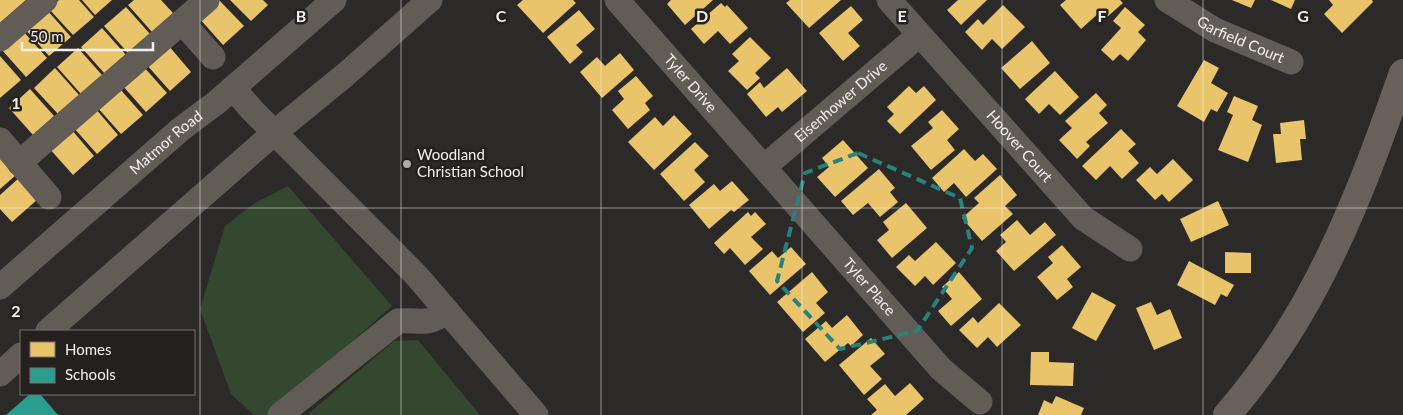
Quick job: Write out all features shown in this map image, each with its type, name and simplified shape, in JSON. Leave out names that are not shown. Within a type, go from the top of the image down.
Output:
[{"type":"highway","points":[[1227,415],[1268,363],[1309,298],[1336,246],[1366,178],[1403,73]]},
{"type":"street","points":[[0,39],[45,0]]},
{"type":"street","points":[[19,163],[207,0]]},
{"type":"street","name":"Matmor Road","points":[[5,274],[233,88],[334,0]]},
{"type":"street","points":[[49,330],[274,133],[345,75],[430,0]]},
{"type":"street","name":"Tyler Drive","points":[[617,0],[764,168]]},
{"type":"street","name":"Hoover Court","points":[[889,0],[1083,218],[1130,249]]},
{"type":"street","name":"Garfield Court","points":[[1167,0],[1215,30],[1291,62]]},
{"type":"street","points":[[182,22],[213,57]]},
{"type":"street","name":"Eisenhower Drive","points":[[764,168],[919,35]]},
{"type":"street","points":[[233,88],[274,133],[416,275],[536,415]]},
{"type":"street","points":[[0,140],[49,198]]},
{"type":"street","name":"Tyler Place","points":[[764,168],[940,369],[980,402]]},
{"type":"street","points":[[280,415],[398,321],[434,321],[447,311]]},
{"type":"street","points":[[0,374],[20,356]]},
{"type":"highlighted area","points":[[858,153],[960,198],[972,248],[917,331],[840,349],[777,281],[805,173]]},
{"type":"green space","points":[[288,186],[392,306],[269,415],[254,415],[231,394],[200,309],[225,226],[255,203]]},
{"type":"green space","points":[[418,340],[480,415],[307,415],[394,341]]},
{"type":"building: Homes","points":[[0,0],[26,0],[0,23]]},
{"type":"building: Homes","points":[[59,0],[79,0],[94,17],[73,35],[49,9]]},
{"type":"building: Homes","points":[[82,0],[112,0],[95,15]]},
{"type":"building: Homes","points":[[134,0],[161,0],[173,13],[152,32],[128,5]]},
{"type":"building: Homes","points":[[219,0],[244,26],[223,45],[199,18]]},
{"type":"building: Homes","points":[[230,0],[263,0],[268,5],[251,21]]},
{"type":"building: Homes","points":[[523,0],[573,0],[576,3],[543,33],[517,5]]},
{"type":"building: Homes","points":[[671,0],[713,0],[685,25],[667,4]]},
{"type":"building: Homes","points":[[790,0],[841,0],[809,28],[786,3]]},
{"type":"building: Homes","points":[[958,0],[987,0],[961,25],[947,10]]},
{"type":"building: Homes","points":[[1066,0],[1120,0],[1123,3],[1107,17],[1101,11],[1081,29],[1060,5]]},
{"type":"building: Homes","points":[[1232,0],[1255,0],[1251,8]]},
{"type":"building: Homes","points":[[1271,0],[1295,0],[1291,9]]},
{"type":"building: Homes","points":[[1329,0],[1372,0],[1373,2],[1342,33],[1324,14],[1333,5]]},
{"type":"building: Homes","points":[[721,3],[725,7],[727,5],[748,28],[730,44],[718,31],[704,44],[691,29]]},
{"type":"building: Homes","points":[[1003,5],[1025,27],[1002,49],[992,39],[982,50],[965,32],[978,19],[983,25]]},
{"type":"building: Homes","points":[[851,6],[863,20],[848,33],[860,46],[843,61],[819,33]]},
{"type":"building: Homes","points":[[126,7],[150,34],[128,53],[104,26]]},
{"type":"building: Homes","points":[[1125,7],[1145,25],[1138,32],[1146,40],[1128,61],[1120,54],[1113,61],[1101,50],[1121,28],[1113,21]]},
{"type":"building: Homes","points":[[47,10],[71,37],[49,56],[25,29]]},
{"type":"building: Homes","points":[[579,10],[595,29],[576,45],[583,52],[570,64],[547,37]]},
{"type":"building: Homes","points":[[102,28],[126,55],[105,74],[81,47]]},
{"type":"building: Homes","points":[[23,31],[47,58],[26,77],[2,50]]},
{"type":"building: Homes","points":[[750,37],[771,58],[755,73],[760,78],[747,90],[728,71],[739,61],[732,54]]},
{"type":"building: Homes","points":[[1032,41],[1050,63],[1020,89],[1001,68]]},
{"type":"building: Homes","points":[[168,45],[191,72],[170,91],[146,64]]},
{"type":"building: Homes","points":[[78,48],[102,75],[81,94],[57,67]]},
{"type":"building: Homes","points":[[620,53],[634,70],[602,98],[580,72],[597,57],[605,66]]},
{"type":"building: Homes","points":[[0,56],[21,80],[0,98]]},
{"type":"building: Homes","points":[[1204,60],[1219,68],[1211,83],[1228,93],[1217,112],[1211,109],[1204,122],[1177,106]]},
{"type":"building: Homes","points":[[143,66],[167,93],[146,112],[122,85]]},
{"type":"building: Homes","points":[[55,68],[79,95],[58,114],[34,88]]},
{"type":"building: Homes","points":[[787,68],[807,91],[782,112],[778,107],[766,117],[747,94],[760,82],[764,88]]},
{"type":"building: Homes","points":[[1055,71],[1079,97],[1060,115],[1049,104],[1039,114],[1025,99]]},
{"type":"building: Homes","points":[[636,76],[653,96],[645,103],[650,110],[628,129],[612,110],[624,99],[618,91]]},
{"type":"building: Homes","points":[[909,86],[916,93],[924,86],[936,100],[900,134],[887,121],[894,114],[887,107]]},
{"type":"building: Homes","points":[[119,88],[143,115],[121,134],[97,107]]},
{"type":"building: Homes","points":[[30,89],[54,116],[33,135],[9,108]]},
{"type":"building: Homes","points":[[1096,93],[1107,105],[1099,113],[1108,123],[1086,142],[1090,146],[1077,159],[1059,140],[1072,128],[1065,121]]},
{"type":"building: Homes","points":[[1234,96],[1258,106],[1252,120],[1262,125],[1248,162],[1218,150],[1233,115],[1227,112]]},
{"type":"building: Homes","points":[[95,108],[118,135],[97,154],[73,127]]},
{"type":"building: Homes","points":[[942,110],[959,129],[947,140],[955,150],[931,170],[911,146],[933,128],[928,122]]},
{"type":"building: Homes","points":[[674,115],[692,134],[654,170],[628,142],[655,117],[663,126]]},
{"type":"building: Homes","points":[[1304,120],[1306,139],[1300,139],[1302,160],[1276,163],[1273,134],[1281,134],[1280,123]]},
{"type":"building: Homes","points":[[71,129],[94,156],[73,175],[49,148]]},
{"type":"building: Homes","points":[[1121,129],[1136,144],[1128,151],[1139,163],[1122,179],[1110,166],[1096,180],[1082,166]]},
{"type":"building: Homes","points":[[843,140],[868,168],[835,197],[817,177],[829,167],[822,158]]},
{"type":"building: Homes","points":[[695,142],[709,156],[694,170],[705,182],[684,201],[660,174]]},
{"type":"building: Homes","points":[[964,149],[975,161],[983,154],[997,169],[966,197],[954,183],[944,192],[932,178]]},
{"type":"building: Homes","points":[[0,157],[16,175],[0,189]]},
{"type":"building: Homes","points":[[1173,159],[1193,180],[1169,202],[1162,194],[1155,200],[1136,180],[1150,167],[1157,174]]},
{"type":"building: Homes","points":[[879,169],[895,188],[890,192],[898,202],[880,217],[868,203],[853,215],[841,201]]},
{"type":"building: Homes","points":[[1000,175],[1017,195],[1005,206],[1013,214],[982,241],[962,218],[979,203],[974,198]]},
{"type":"building: Homes","points":[[19,178],[38,199],[12,222],[0,209],[0,195]]},
{"type":"building: Homes","points":[[732,181],[749,200],[734,212],[731,210],[709,229],[689,205],[714,184],[720,191]]},
{"type":"building: Homes","points":[[1218,201],[1229,225],[1191,242],[1180,219]]},
{"type":"building: Homes","points":[[906,203],[927,228],[892,258],[877,240],[889,230],[883,222]]},
{"type":"building: Homes","points":[[748,212],[751,216],[755,212],[766,224],[751,237],[763,249],[745,265],[730,248],[724,254],[714,243]]},
{"type":"building: Homes","points":[[1017,220],[1030,235],[1045,222],[1056,235],[1014,271],[996,251],[1006,242],[1000,235]]},
{"type":"building: Homes","points":[[936,242],[956,263],[933,285],[925,276],[915,286],[896,267],[909,255],[915,261]]},
{"type":"building: Homes","points":[[1062,245],[1081,267],[1067,279],[1073,287],[1057,300],[1037,277],[1053,263],[1048,257]]},
{"type":"building: Homes","points":[[791,247],[806,264],[770,295],[749,271],[772,251],[778,258]]},
{"type":"building: Homes","points":[[1225,252],[1251,253],[1251,273],[1225,273]]},
{"type":"building: Homes","points":[[1189,261],[1234,285],[1227,297],[1221,294],[1215,305],[1177,285]]},
{"type":"building: Homes","points":[[812,272],[828,292],[816,303],[825,313],[803,332],[777,302]]},
{"type":"building: Homes","points":[[959,272],[982,299],[951,326],[938,311],[952,299],[942,287]]},
{"type":"building: Homes","points":[[1092,292],[1116,305],[1096,341],[1072,328]]},
{"type":"building: Homes","points":[[1151,302],[1157,315],[1170,309],[1182,338],[1154,350],[1136,308]]},
{"type":"building: Homes","points":[[999,303],[1021,325],[997,347],[988,337],[977,348],[959,330],[973,317],[978,323]]},
{"type":"building: Homes","points":[[847,315],[863,335],[851,346],[848,343],[825,362],[805,339],[826,321],[832,328]]},
{"type":"building: Homes","points":[[871,338],[885,354],[870,366],[882,379],[864,395],[839,365]]},
{"type":"building: Homes","points":[[1031,352],[1049,352],[1049,362],[1074,363],[1073,386],[1030,385]]},
{"type":"building: Homes","points":[[910,383],[924,399],[906,415],[871,415],[877,410],[867,399],[885,384],[895,396]]},
{"type":"building: Homes","points":[[1056,396],[1084,408],[1081,415],[1038,415],[1044,400],[1052,404]]},
{"type":"building: Schools","points":[[29,395],[41,395],[58,415],[6,415]]},
{"type":"place","name":"Woodland Christian School","points":[[407,164]]}]
